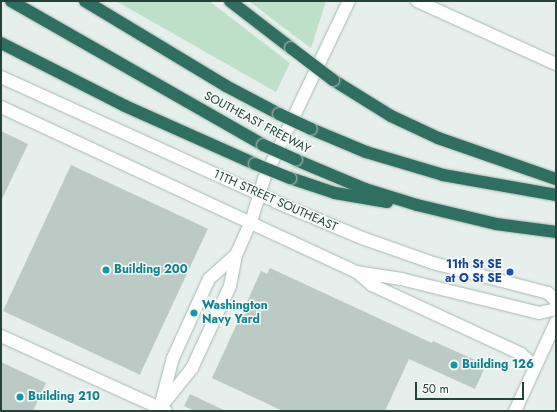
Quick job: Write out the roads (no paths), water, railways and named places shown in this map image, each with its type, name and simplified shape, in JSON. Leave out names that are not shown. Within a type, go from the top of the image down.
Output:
[{"type":"highway","name":"SOUTHEAST FREEWAY","points":[[11,1],[263,144],[296,160],[366,189],[417,205],[496,224],[556,232]]},
{"type":"highway","name":"SOUTHEAST FREEWAY","points":[[85,1],[226,86],[310,129],[366,152],[437,173],[483,184],[556,195]]},
{"type":"highway","points":[[230,1],[333,80],[392,116],[438,138],[556,179]]},
{"type":"highway","points":[[1,43],[125,106],[290,178],[358,198],[417,205]]},
{"type":"main road","points":[[162,410],[192,368],[230,286],[236,255],[251,222],[264,179],[349,1]]},
{"type":"main road","points":[[417,1],[556,64]]},
{"type":"main road","name":"11TH STREET SOUTHEAST","points":[[1,77],[259,195],[403,254],[475,275],[548,293],[556,301]]},
{"type":"main road","points":[[1,107],[356,272],[372,285],[521,354],[535,366]]},
{"type":"main road","points":[[162,410],[173,358],[210,279],[236,255]]},
{"type":"main road","points":[[356,272],[401,279],[539,313],[556,309]]},
{"type":"main road","points":[[514,411],[556,322]]},
{"type":"main road","points":[[1,336],[162,410]]},
{"type":"place","name":"Building 200","points":[[106,270]]},
{"type":"place","name":"11th St SE at O St SE","points":[[510,272]]},
{"type":"place","name":"Washington Navy Yard","points":[[194,313]]},
{"type":"place","name":"Building 126","points":[[454,365]]},
{"type":"place","name":"Building 210","points":[[20,397]]}]
